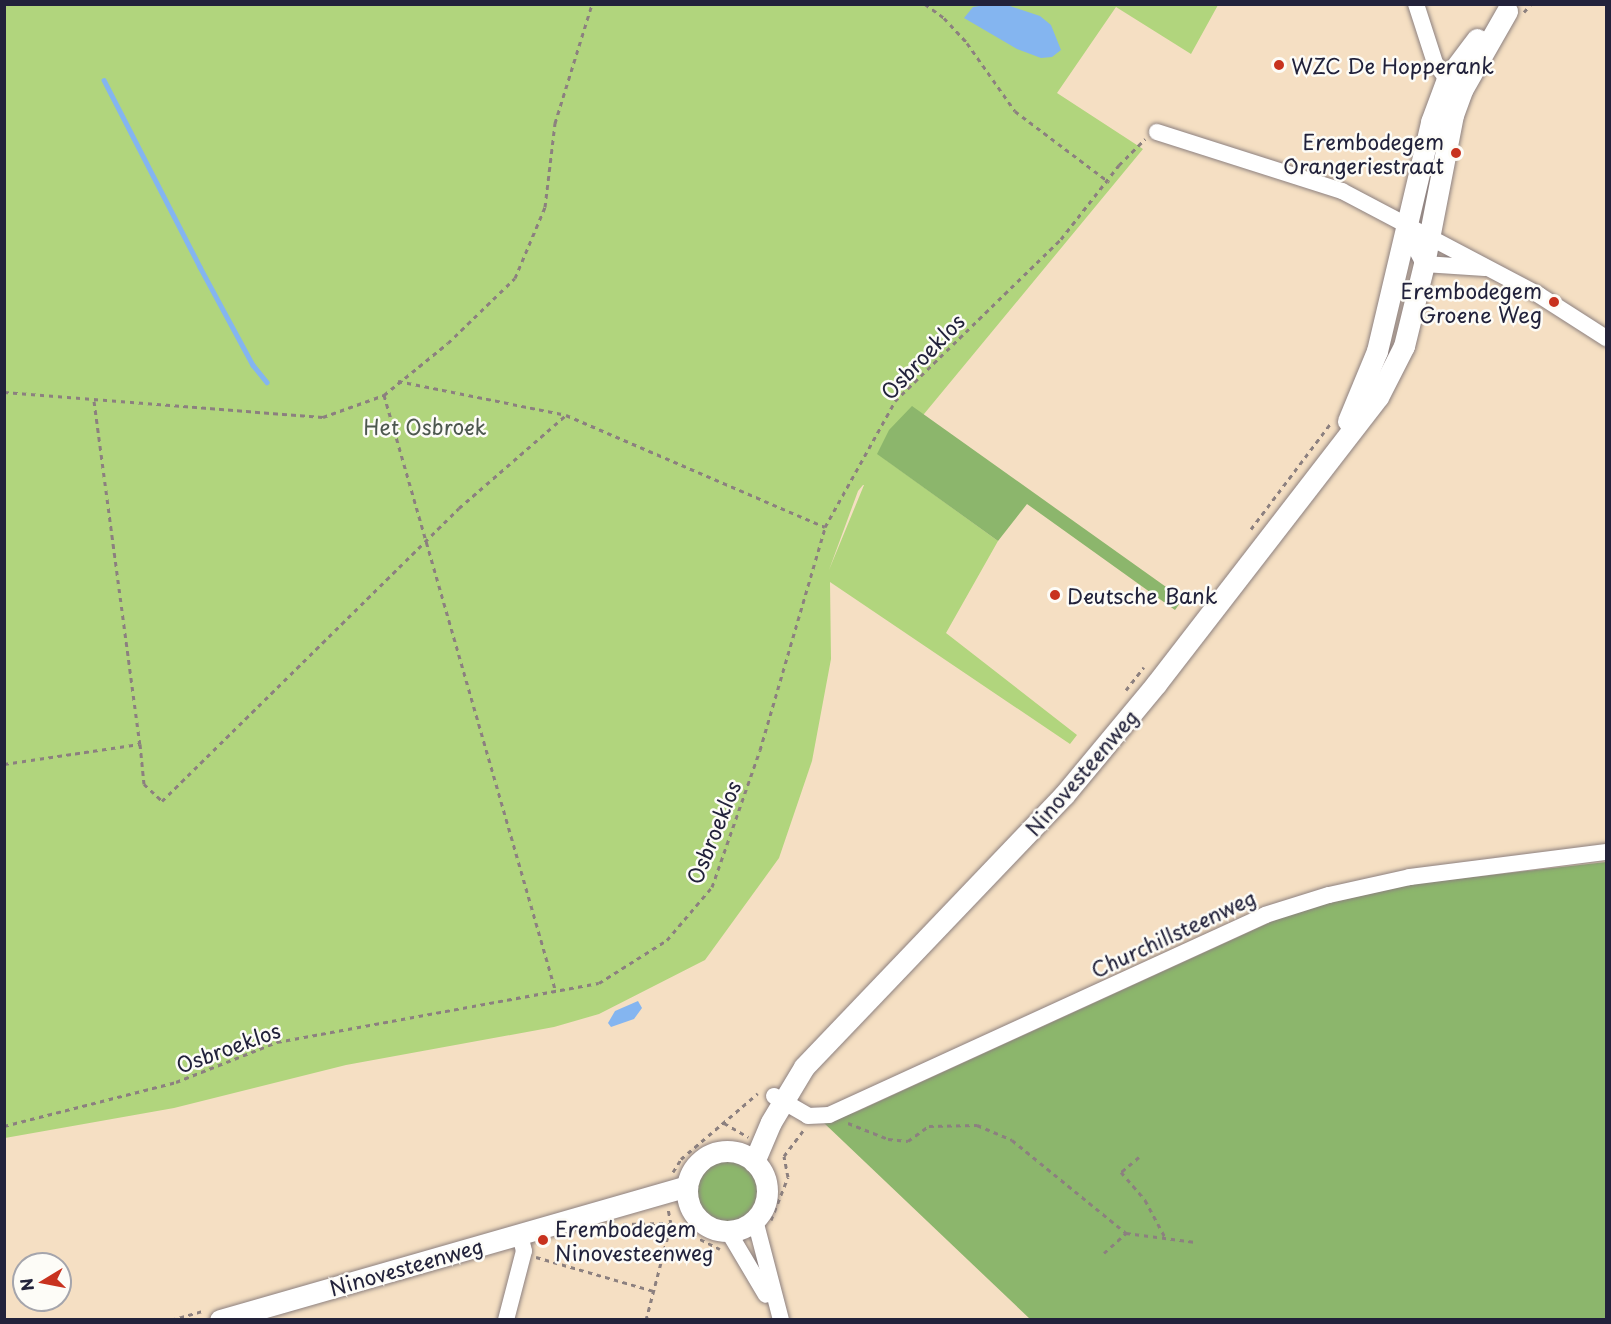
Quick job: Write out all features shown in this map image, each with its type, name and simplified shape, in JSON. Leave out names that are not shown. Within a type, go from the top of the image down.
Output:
[{"type":"main road","name":"Ninovesteenweg","points":[[735,1152],[773,1096],[804,1067],[1064,795],[1156,684],[1331,453],[1356,405],[1377,351],[1422,148],[1446,79],[1494,18],[1510,8]]},
{"type":"main road","name":"Ninovesteenweg","points":[[1331,453],[1343,444],[1390,376],[1404,346],[1424,264],[1453,115],[1462,90],[1510,8]]},
{"type":"main road","name":"Ninovesteenweg","points":[[754,1162],[773,1096]]},
{"type":"main road","points":[[735,1152],[754,1162],[766,1184],[762,1210],[755,1220],[728,1232],[706,1226],[690,1209],[687,1186],[691,1173],[709,1155],[735,1152]]},
{"type":"main road","name":"Ninovesteenweg","points":[[218,1313],[522,1244],[592,1215],[601,1209],[687,1186]]},
{"type":"main road","name":"Ninovesteenweg","points":[[592,1215],[603,1218],[659,1208],[690,1209]]},
{"type":"street","points":[[1416,4],[1435,63],[1446,79]]},
{"type":"street","points":[[1156,132],[1342,191],[1404,226],[1539,295],[1606,338]]},
{"type":"street","points":[[1404,226],[1424,264],[1486,269]]},
{"type":"street","name":"Churchillsteenweg","points":[[830,1116],[1264,915],[1370,884],[1606,852]]},
{"type":"street","points":[[773,1096],[808,1116],[830,1116]]},
{"type":"street","points":[[755,1220],[773,1320]]},
{"type":"street","points":[[728,1232],[768,1286],[781,1320]]},
{"type":"street","points":[[506,1320],[522,1244]]},
{"type":"path","points":[[4,392],[94,401],[323,417],[384,395],[398,381],[448,343],[515,278],[544,207],[555,123],[592,4]]},
{"type":"path","points":[[924,4],[944,18],[967,43],[1015,111],[1109,182]]},
{"type":"path","name":"Osbroeklos","points":[[4,1126],[176,1082],[277,1042],[599,983],[667,940],[712,887],[760,750],[825,527],[895,401],[1061,239],[1109,182],[1119,165],[1156,132]]},
{"type":"path","points":[[398,381],[566,415],[825,527]]},
{"type":"path","points":[[384,395],[555,990]]},
{"type":"path","points":[[94,401],[144,784],[162,801],[427,540],[566,415]]},
{"type":"path","points":[[1248,534],[1333,420]]},
{"type":"path","points":[[1124,693],[1146,665]]},
{"type":"path","points":[[4,764],[140,744]]},
{"type":"path","points":[[667,1178],[681,1159],[773,1096]]},
{"type":"path","points":[[830,1116],[877,1136],[908,1141],[929,1126],[977,1125],[1012,1140],[1126,1233],[1195,1242]]},
{"type":"path","points":[[1139,1157],[1121,1172],[1145,1200],[1166,1239]]},
{"type":"path","points":[[646,1320],[671,1224]]},
{"type":"path","points":[[1104,1253],[1126,1233]]},
{"type":"path","points":[[522,1244],[654,1291]]},
{"type":"path","points":[[171,1320],[218,1313]]},
{"type":"green space","name":"Het Osbroek","points":[[5,5],[1218,5],[1191,54],[1116,7],[1057,93],[1143,149],[886,460],[998,541],[946,633],[1077,735],[1070,744],[830,582],[831,659],[812,761],[779,858],[705,960],[599,1014],[554,1027],[346,1065],[174,1108],[5,1138]],"holes":[[[864,485],[829,570],[858,491]]]},
{"type":"green space","points":[[912,406],[1183,599],[1175,610],[1027,504],[998,541],[877,454],[889,430]]},
{"type":"green space","points":[[1606,862],[1606,1319],[1030,1319],[824,1123],[856,1112],[1295,911],[1412,884]]},
{"type":"green space","points":[[720,1160],[732,1160],[748,1169],[755,1179],[757,1191],[755,1203],[748,1213],[732,1222],[720,1222],[709,1217],[700,1208],[695,1197],[695,1185],[700,1174],[709,1165]]},
{"type":"water","points":[[1007,5],[1040,16],[1051,25],[1061,50],[1052,57],[1041,58],[1017,49],[964,18],[973,7]]},
{"type":"water","points":[[638,1001],[642,1008],[634,1019],[611,1027],[608,1023],[615,1011]]},
{"type":"waterway","points":[[104,80],[200,267],[253,365],[267,382]]},
{"type":"place","name":"WZC De Hopperank","points":[[1279,65]]},
{"type":"place","name":"Erembodegem Orangeriestraat","points":[[1456,153]]},
{"type":"place","name":"Erembodegem Groene Weg","points":[[1554,302]]},
{"type":"place","name":"Deutsche Bank","points":[[1055,595]]},
{"type":"place","name":"Erembodegem Ninovesteenweg","points":[[543,1240]]}]
